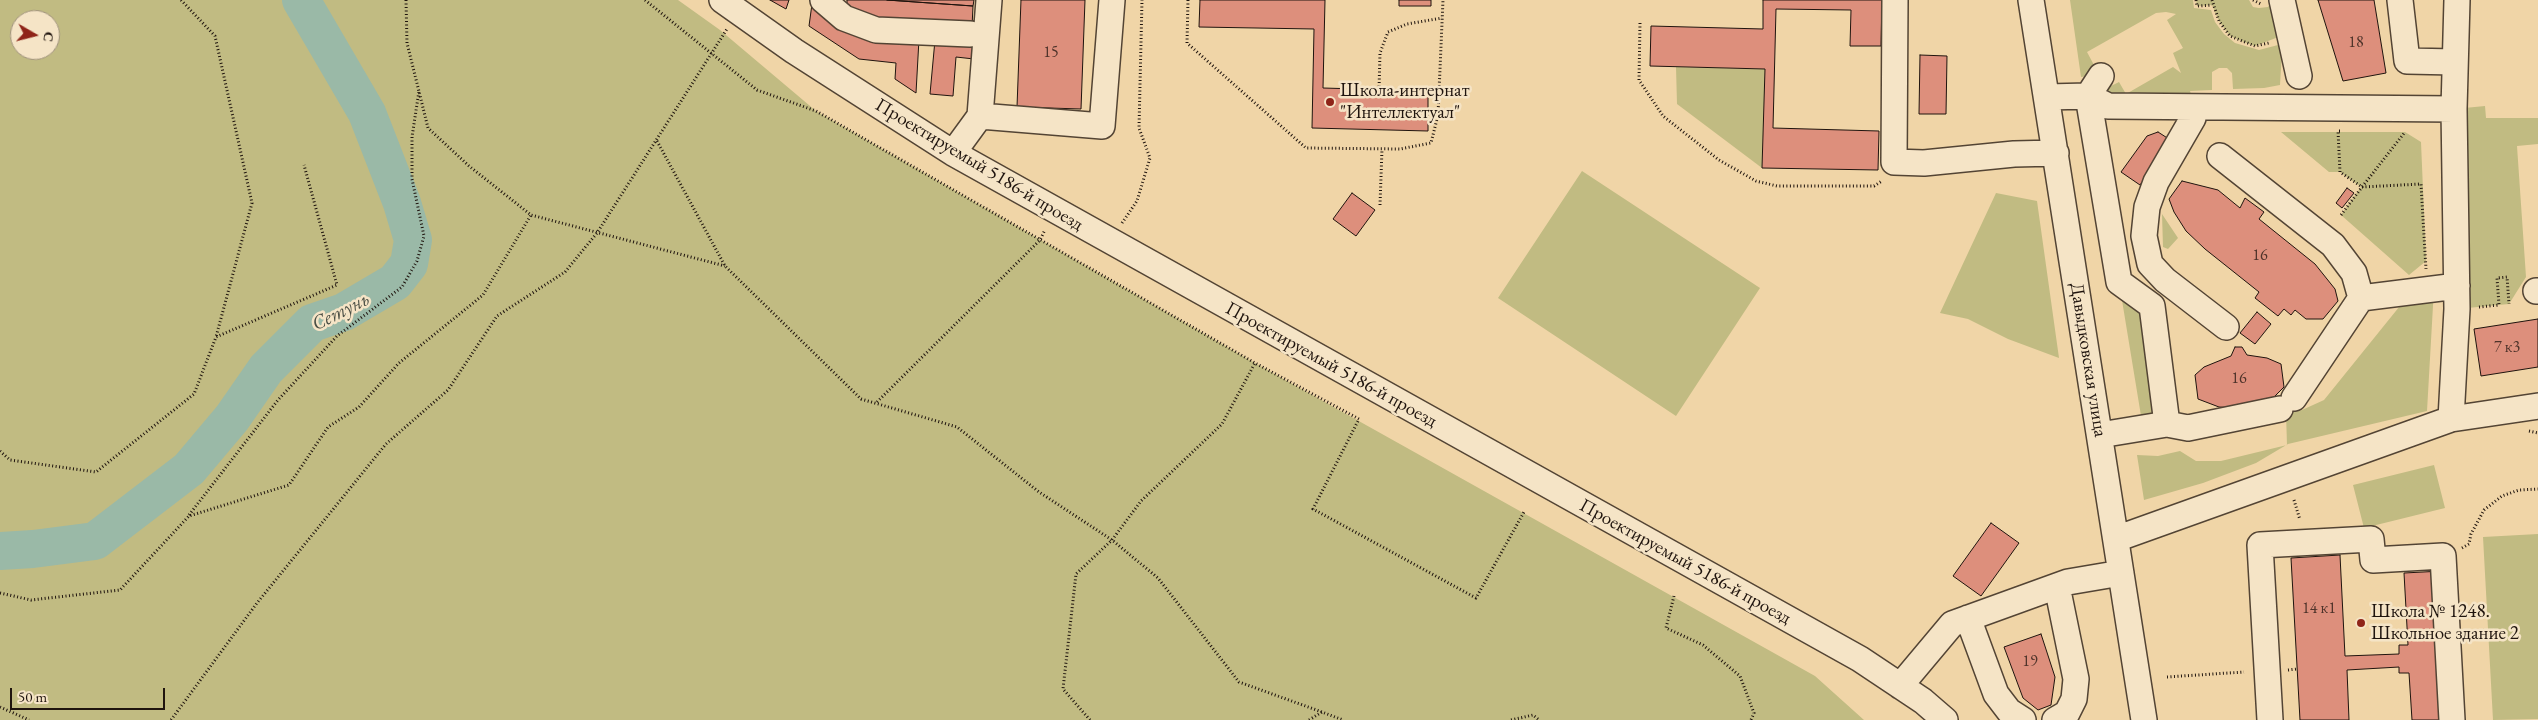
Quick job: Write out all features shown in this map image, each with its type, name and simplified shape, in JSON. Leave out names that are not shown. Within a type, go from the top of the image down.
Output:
[{"type":"street","points":[[823,0],[844,18],[876,30],[970,34]]},
{"type":"street","points":[[953,153],[980,116],[989,0]]},
{"type":"street","points":[[980,116],[1102,126],[1112,0]]},
{"type":"street","points":[[1895,0],[1894,162],[1924,162],[2014,154],[2056,153]]},
{"type":"street","name":"Давыдковская улица","points":[[2031,0],[2144,720]]},
{"type":"street","points":[[2282,0],[2299,76]]},
{"type":"street","points":[[2400,0],[2407,61],[2455,62]]},
{"type":"street","points":[[2451,419],[2457,286],[2454,108],[2457,0]]},
{"type":"street","name":"Проектируемый 5186-й проезд","points":[[730,6],[953,153],[1860,659],[1945,720]]},
{"type":"street","points":[[2047,97],[2094,86]]},
{"type":"street","points":[[2094,86],[2108,106],[2192,108],[2454,108]]},
{"type":"street","points":[[2094,86],[2119,282],[2152,306],[2168,424]]},
{"type":"street","points":[[2192,108],[2193,118],[2156,182],[2147,207],[2144,236],[2150,264],[2165,280],[2226,327]]},
{"type":"street","points":[[2220,156],[2334,245],[2354,273],[2361,298]]},
{"type":"street","points":[[2100,435],[2168,424],[2188,428],[2287,403],[2361,298],[2457,286]]},
{"type":"street","points":[[2116,539],[2451,419],[2538,406]]},
{"type":"street","points":[[2270,720],[2260,545],[2371,539],[2372,560],[2443,556],[2452,720]]},
{"type":"street","points":[[1900,686],[1952,624],[2068,582],[2121,573]]},
{"type":"street","points":[[2055,720],[2067,713],[2074,699],[2076,679],[2057,586]]},
{"type":"street","points":[[1968,618],[1996,694],[2009,711],[2024,720]]},
{"type":"path","points":[[0,451],[10,460],[96,472],[194,394],[216,337],[252,202],[215,36],[181,0]]},
{"type":"path","points":[[406,0],[407,43],[428,128],[469,166],[531,215],[725,266]]},
{"type":"path","points":[[645,0],[757,90],[816,112],[1255,363],[1359,419],[1313,509],[1476,598],[1524,512]]},
{"type":"path","points":[[1109,241],[1137,201],[1150,158],[1139,128],[1142,0]]},
{"type":"path","points":[[1188,0],[1187,44],[1306,148],[1382,149],[1400,149],[1431,143],[1438,115],[1443,0]]},
{"type":"path","points":[[2196,0],[2197,6],[2212,5]]},
{"type":"path","points":[[2212,0],[2212,5],[2219,21],[2230,36],[2255,46],[2292,42]]},
{"type":"path","points":[[171,720],[257,603],[386,444],[448,390],[497,316],[565,272],[597,233],[713,53],[730,6]]},
{"type":"path","points":[[1379,90],[1380,53],[1388,32],[1407,24],[1442,18]]},
{"type":"path","points":[[1640,23],[1639,80],[1664,116],[1719,160],[1756,181],[1777,186],[1874,186],[1889,176],[1894,162]]},
{"type":"path","points":[[0,593],[31,600],[120,590],[189,516],[278,400],[337,336],[402,287],[417,261],[424,236],[412,179],[412,137],[419,91]]},
{"type":"path","points":[[2347,132],[2338,131],[2340,172],[2362,187],[2421,184],[2428,289]]},
{"type":"path","points":[[2395,132],[2414,132]]},
{"type":"path","points":[[2341,215],[2405,132]]},
{"type":"path","points":[[656,141],[725,266],[861,399],[877,402],[957,427],[1039,492],[1112,540],[1158,578],[1239,682],[1343,720]]},
{"type":"path","points":[[1380,205],[1382,149]]},
{"type":"path","points":[[216,337],[337,285],[304,165]]},
{"type":"path","points":[[877,402],[1040,240],[1054,211]]},
{"type":"path","points":[[189,516],[289,485],[328,427],[359,407],[398,363],[482,295],[531,215]]},
{"type":"path","points":[[2499,305],[2497,278],[2507,277],[2509,304]]},
{"type":"path","points":[[1090,720],[1063,689],[1076,574],[1112,540],[1141,501],[1222,424],[1255,363]]},
{"type":"path","points":[[2287,478],[2306,542]]},
{"type":"path","points":[[2469,544],[2471,534],[2484,510],[2502,496],[2519,490],[2538,489]]},
{"type":"path","points":[[1674,596],[1666,628],[1703,644],[1740,676],[1754,713],[1751,720]]},
{"type":"path","points":[[2167,677],[2239,673]]},
{"type":"path","points":[[0,708],[29,720]]},
{"type":"path","points":[[1309,720],[1322,712]]},
{"type":"path","points":[[1511,720],[1533,715],[1539,720]]},
{"type":"shaded area","points":[[0,0],[678,0],[720,30],[816,111],[1255,363],[1815,676],[1864,720],[0,720]]},
{"type":"shaded area","points":[[2070,0],[2193,0],[2194,8],[2211,10],[2215,22],[2224,34],[2235,43],[2259,50],[2278,45],[2282,50],[2280,85],[2264,88],[2233,89],[2232,73],[2227,68],[2219,68],[2212,72],[2212,90],[2190,91],[2192,97],[2108,94],[2107,88],[2119,82],[2126,94],[2173,67],[2181,73],[2173,53],[2183,48],[2167,20],[2176,14],[2156,13],[2087,52],[2095,67],[2096,75],[2081,77]]},
{"type":"shaded area","points":[[2196,0],[2249,0],[2253,7],[2259,8],[2268,7],[2271,2],[2281,36],[2255,46],[2244,42],[2230,36],[2219,21],[2212,5],[2197,6]]},
{"type":"shaded area","points":[[1676,67],[1765,69],[1762,168],[1677,104]]},
{"type":"shaded area","points":[[2485,106],[2486,118],[2538,118],[2538,144],[2517,146],[2526,277],[2509,304],[2457,309],[2454,109]]},
{"type":"shaded area","points":[[2281,132],[2405,132],[2421,142],[2426,261],[2409,275],[2341,215],[2361,187],[2340,172],[2329,172]]},
{"type":"shaded area","points":[[1582,171],[1760,288],[1676,416],[1498,298]]},
{"type":"shaded area","points":[[1996,193],[2037,201],[2059,358],[2008,339],[1968,319],[1940,313]]},
{"type":"shaded area","points":[[2162,214],[2178,238],[2168,249],[2163,247]]},
{"type":"shaded area","points":[[2119,282],[2152,306],[2167,424],[2143,428]]},
{"type":"shaded area","points":[[2434,288],[2427,411],[2287,445],[2286,413],[2302,410],[2324,400],[2412,291]]},
{"type":"shaded area","points":[[2286,445],[2256,463],[2203,483],[2144,500],[2137,455],[2158,456],[2180,451],[2196,461],[2221,461]]},
{"type":"shaded area","points":[[2434,465],[2445,508],[2364,528],[2353,485]]},
{"type":"shaded area","points":[[2538,534],[2538,719],[2493,720],[2483,537]]},
{"type":"building","points":[[770,0],[789,0],[786,9]]},
{"type":"building","points":[[847,0],[887,0],[973,6],[972,27],[873,20],[847,14]]},
{"type":"building","points":[[887,0],[974,0],[973,6]]},
{"type":"building","points":[[1021,0],[1085,0],[1081,109],[1017,107]]},
{"type":"building","points":[[1200,0],[1325,0],[1323,88],[1428,91],[1428,131],[1312,128],[1314,29],[1199,27]]},
{"type":"building","points":[[1399,0],[1431,0],[1431,6],[1399,6]]},
{"type":"building","points":[[1763,0],[1882,0],[1881,46],[1850,46],[1851,10],[1776,9],[1773,128],[1879,131],[1878,170],[1762,168],[1765,69],[1650,66],[1651,26],[1763,29]]},
{"type":"building","points":[[2318,0],[2374,0],[2386,73],[2343,81]]},
{"type":"building","points":[[812,4],[919,39],[916,93],[895,79],[896,63],[859,59],[809,26]]},
{"type":"building","points":[[935,40],[976,43],[974,59],[956,57],[953,96],[930,94]]},
{"type":"building","points":[[1920,55],[1947,56],[1946,114],[1919,114]]},
{"type":"building","points":[[2158,132],[2172,141],[2140,185],[2121,172],[2147,136]]},
{"type":"building","points":[[2182,181],[2218,190],[2240,208],[2245,198],[2264,212],[2259,219],[2315,264],[2335,289],[2338,301],[2323,319],[2306,319],[2295,310],[2291,315],[2284,309],[2278,316],[2255,298],[2259,292],[2205,249],[2186,231],[2174,212],[2169,199]]},
{"type":"building","points":[[2347,188],[2354,193],[2342,208],[2336,203]]},
{"type":"building","points":[[1352,193],[1375,210],[1356,236],[1333,219]]},
{"type":"building","points":[[2257,312],[2271,324],[2255,344],[2240,333]]},
{"type":"building","points":[[2538,319],[2538,367],[2481,376],[2474,329]]},
{"type":"building","points":[[2235,347],[2242,347],[2247,355],[2267,358],[2281,364],[2284,387],[2272,399],[2233,408],[2219,407],[2198,399],[2195,375],[2204,367],[2231,356]]},
{"type":"building","points":[[1991,523],[2019,543],[1981,596],[1953,576]]},
{"type":"building","points":[[2340,555],[2345,656],[2399,654],[2399,645],[2408,645],[2404,573],[2442,571],[2449,720],[2412,720],[2409,673],[2399,673],[2399,667],[2347,670],[2349,720],[2300,720],[2291,558]]},
{"type":"building","points":[[2041,634],[2055,677],[2051,705],[2038,710],[2023,698],[2004,647]]},
{"type":"waterway","name":"Сетунь","points":[[0,551],[95,541],[189,469],[232,418],[266,369],[312,323],[344,312],[395,282],[409,264],[413,240],[402,203],[367,113],[301,0]]},
{"type":"place","name":"Школа-интернат \"Интеллектуал\"","points":[[1330,102]]},
{"type":"place","name":"Школа № 1248. Школьное здание 2","points":[[2361,623]]}]
